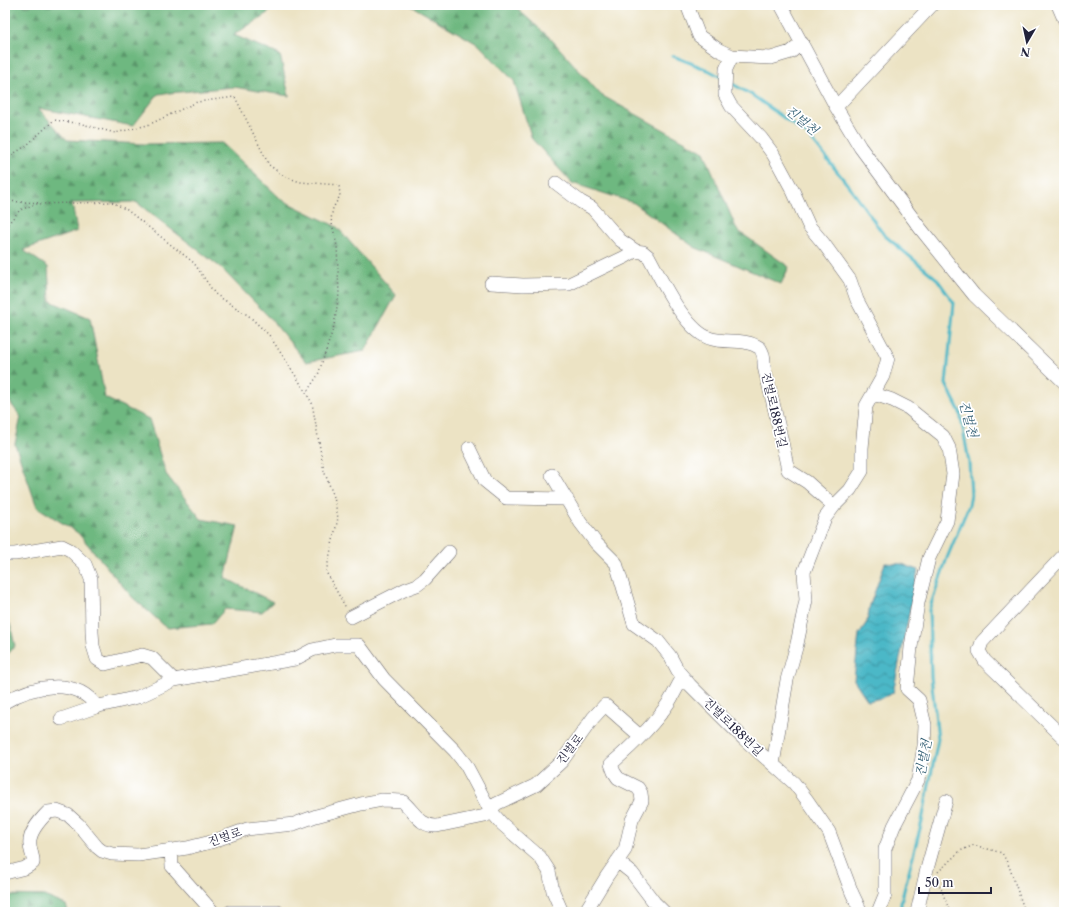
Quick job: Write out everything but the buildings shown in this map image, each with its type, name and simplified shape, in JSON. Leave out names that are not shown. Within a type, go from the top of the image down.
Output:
[{"type":"street","points":[[687,5],[699,36],[719,50],[732,56],[771,58],[791,52],[802,43]]},
{"type":"street","points":[[781,5],[836,107],[860,147],[920,228],[974,295],[1064,382]]},
{"type":"street","points":[[836,107],[932,5]]},
{"type":"street","points":[[1058,5],[1064,19]]},
{"type":"street","points":[[732,56],[726,69],[725,95],[731,106],[761,138],[773,154],[793,191],[809,226],[850,280],[857,300],[888,358],[883,376],[866,406],[862,448],[862,471],[850,490],[834,506]]},
{"type":"street","name":"진벌로188번길","points":[[556,183],[581,202],[592,208],[620,240],[636,251],[643,252],[649,257],[685,319],[698,331],[710,339],[745,342],[760,348],[765,355],[764,368],[774,405],[788,470],[807,482],[834,506],[823,524],[804,572],[806,600],[797,644],[787,680],[773,764]]},
{"type":"street","points":[[491,283],[523,285],[569,284],[636,251]]},
{"type":"street","points":[[874,394],[892,400],[908,408],[943,436],[949,448],[953,474],[947,521],[928,558],[918,603],[911,647],[907,689],[919,700],[926,725],[924,746],[918,780],[884,849],[885,895],[878,912]]},
{"type":"street","points":[[469,448],[485,481],[506,498],[567,498]]},
{"type":"street","name":"진벌로188번길","points":[[552,475],[580,522],[596,543],[616,563],[634,624],[658,641],[670,656],[683,677],[744,739],[794,783],[807,800],[828,832],[861,912]]},
{"type":"street","points":[[5,554],[15,554],[62,546],[70,550],[86,564],[91,579],[93,646],[97,659],[105,664],[142,655],[152,658],[174,680]]},
{"type":"street","points":[[351,617],[417,585],[425,579],[449,552]]},
{"type":"street","points":[[1064,554],[982,642],[979,652],[985,661],[1064,738]]},
{"type":"street","points":[[61,719],[97,707],[138,697],[174,680],[295,659],[312,650],[334,645],[359,645],[384,679],[455,751],[466,765],[490,811],[502,824],[540,857],[549,871],[553,890],[562,912]]},
{"type":"street","points":[[585,912],[625,850],[632,820],[642,801],[641,793],[638,788],[618,778],[611,764],[626,751],[655,720],[669,702],[683,677]]},
{"type":"street","points":[[5,702],[18,695],[34,690],[62,687],[73,688],[94,703],[97,707]]},
{"type":"street","name":"진벌로","points":[[5,873],[25,868],[33,863],[29,842],[33,832],[48,812],[57,811],[68,815],[102,851],[112,854],[138,855],[187,848],[211,842],[247,829],[294,824],[302,820],[330,812],[382,800],[402,800],[423,824],[430,826],[454,824],[484,816],[496,804],[536,784],[562,761],[593,718],[606,705],[640,736]]},
{"type":"street","points":[[917,912],[946,801]]},
{"type":"street","points":[[171,850],[172,866],[213,912]]},
{"type":"street","points":[[617,861],[632,873],[654,902],[664,912]]},
{"type":"street","points":[[230,912],[278,912]]},
{"type":"path","points":[[5,159],[26,146],[54,120],[82,124],[114,133],[148,125],[198,102],[235,98],[269,165],[284,176],[300,182],[339,185],[340,196],[333,208],[330,220],[337,246],[339,294],[334,326],[318,375],[306,393]]},
{"type":"path","points":[[5,201],[51,203]]},
{"type":"path","points":[[5,227],[20,210],[36,204],[112,202],[127,210],[194,263],[215,294],[248,316],[269,335],[312,403],[324,471],[334,497],[338,518],[326,572],[351,617]]},
{"type":"path","points":[[950,912],[939,879],[935,875],[960,850],[974,845],[1002,853],[1009,866],[1025,912]]},
{"type":"green space","points":[[5,5],[270,5],[269,12],[234,35],[280,55],[289,96],[234,87],[158,94],[133,126],[38,108],[67,140],[144,144],[222,143],[282,200],[337,227],[396,295],[365,351],[306,362],[270,318],[220,267],[136,202],[72,203],[77,231],[23,250],[48,267],[50,301],[90,318],[105,398],[149,419],[166,474],[201,519],[238,526],[225,578],[273,602],[262,612],[225,609],[212,624],[167,628],[132,597],[78,533],[37,507],[15,444],[21,417],[5,396]]},
{"type":"green space","points":[[410,5],[513,5],[551,39],[601,95],[704,152],[737,230],[789,267],[781,284],[694,247],[634,203],[572,183],[532,139],[514,81],[479,45]]},
{"type":"green space","points":[[5,620],[10,624],[15,646],[9,653],[5,652]]},
{"type":"green space","points":[[5,895],[44,896],[66,905],[68,912],[5,912]]},
{"type":"water","points":[[885,563],[902,564],[918,570],[893,693],[882,698],[868,701],[854,680],[859,634],[867,622],[870,605]]},
{"type":"waterway","name":"진벌천","points":[[673,56],[708,70],[723,78]]},
{"type":"waterway","name":"진벌천","points":[[729,82],[752,95],[809,136],[851,189],[884,235],[937,279],[954,303],[946,384],[960,412],[969,462],[971,494],[969,505],[947,558],[929,610],[931,676],[938,739],[922,821],[901,902],[901,912]]}]
